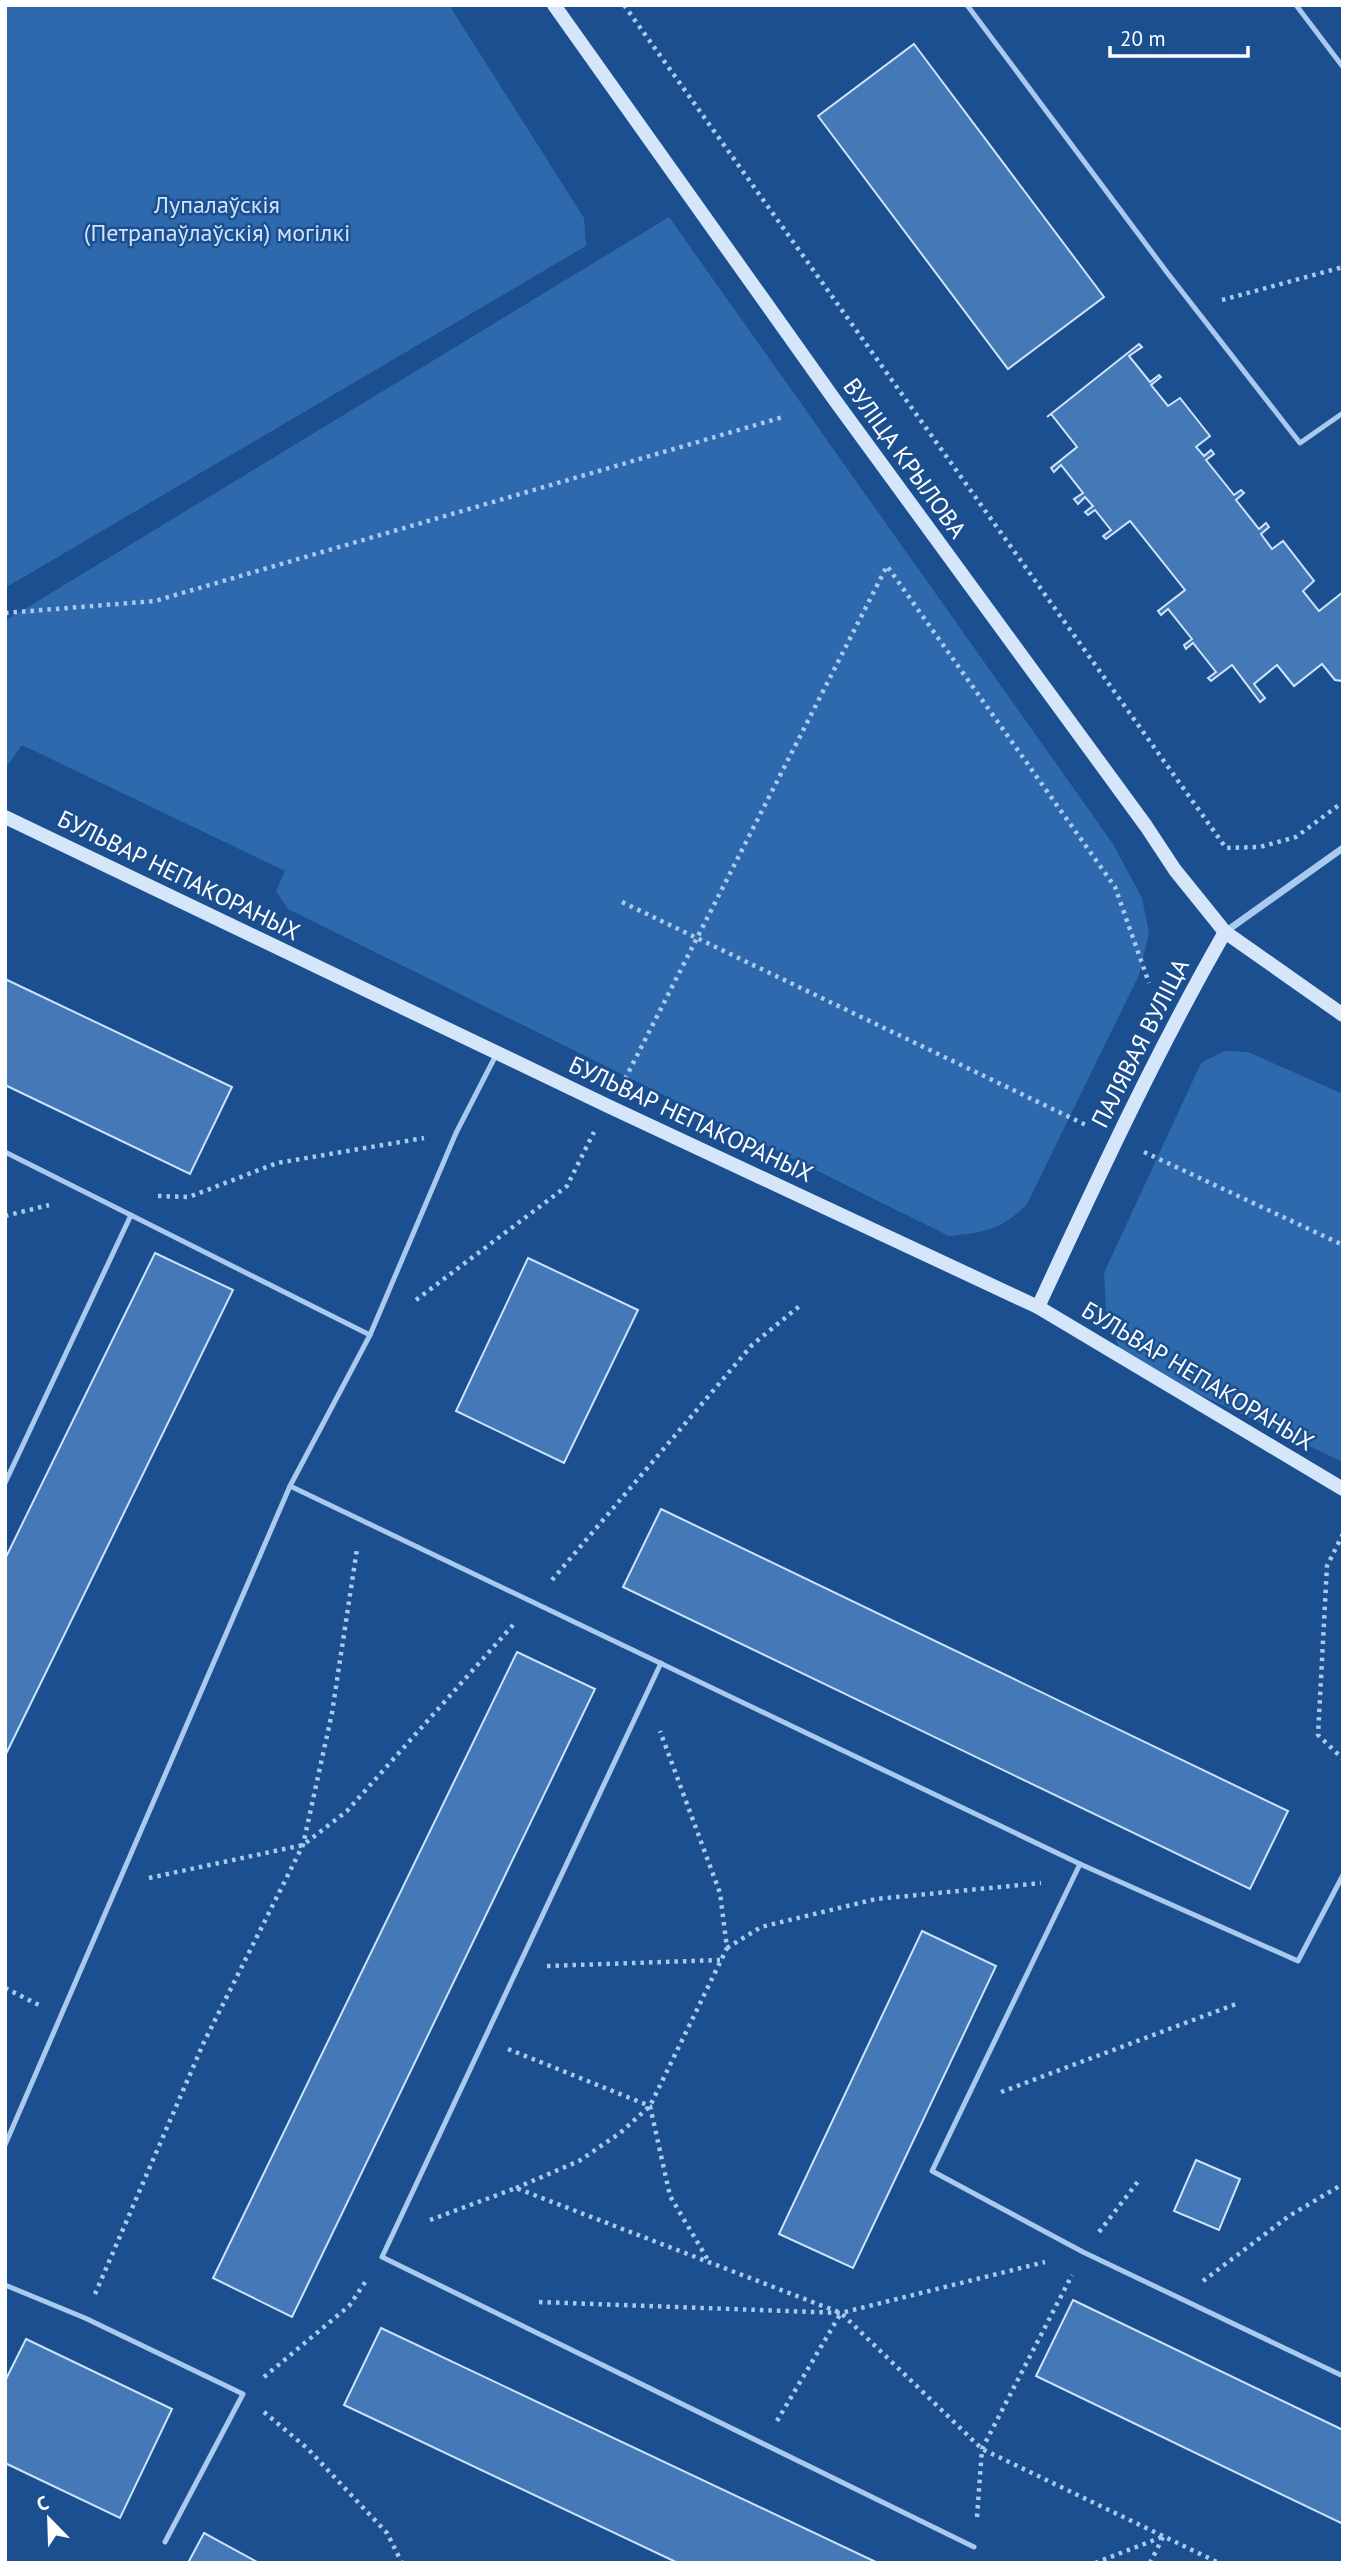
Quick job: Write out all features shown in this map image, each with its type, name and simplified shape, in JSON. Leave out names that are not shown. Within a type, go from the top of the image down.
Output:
[{"type":"main road","name":"ВУЛІЦА КРЫЛОВА","points":[[554,5],[834,399],[1130,804],[1175,870],[1225,932],[1343,1015]]},
{"type":"main road","name":"БУЛЬВАР НЕПАКОРАНЫХ","points":[[5,817],[608,1106],[1038,1307],[1343,1489]]},
{"type":"main road","name":"ПАЛЯВАЯ ВУЛІЦА","points":[[1038,1307],[1116,1138],[1185,1001],[1225,932]]},
{"type":"street","name":"ПАЛЯВАЯ ВУЛІЦА","points":[[1225,932],[1343,848]]},
{"type":"lane","points":[[967,5],[1300,443],[1343,413]]},
{"type":"lane","points":[[1296,5],[1343,67]]},
{"type":"lane","points":[[5,2145],[290,1486],[370,1335],[456,1133],[498,1052]]},
{"type":"lane","points":[[5,1152],[370,1335]]},
{"type":"lane","points":[[5,1483],[131,1215]]},
{"type":"lane","points":[[290,1486],[1080,1864],[1297,1961],[1343,1875]]},
{"type":"lane","points":[[661,1663],[383,2257],[974,2547]]},
{"type":"lane","points":[[1080,1864],[932,2171],[1083,2252],[1343,2376]]},
{"type":"lane","points":[[5,2286],[85,2318],[243,2394],[165,2542]]},
{"type":"path","points":[[624,5],[1226,848],[1260,847],[1296,837],[1343,802]]},
{"type":"path","points":[[1195,307],[1343,267]]},
{"type":"path","points":[[5,613],[155,601],[783,417]]},
{"type":"path","points":[[414,1302],[567,1186],[698,940],[887,566],[1115,887],[1149,983]]},
{"type":"path","points":[[622,902],[1343,1245]]},
{"type":"path","points":[[152,1196],[189,1197],[277,1163],[456,1133]]},
{"type":"path","points":[[5,1216],[89,1194]]},
{"type":"path","points":[[117,1885],[303,1845],[347,1811],[534,1601],[752,1345],[802,1304]]},
{"type":"path","points":[[85,2318],[204,2042],[303,1845],[332,1713],[361,1520]]},
{"type":"path","points":[[1343,1534],[1327,1566],[1318,1735],[1343,1759]]},
{"type":"path","points":[[646,1695],[720,1893],[727,1948]]},
{"type":"path","points":[[394,2234],[579,2161],[620,2133],[650,2106],[727,1948],[761,1927],[876,1899],[1071,1881]]},
{"type":"path","points":[[518,1967],[721,1960]]},
{"type":"path","points":[[5,1988],[60,2015]]},
{"type":"path","points":[[961,2107],[1236,2004]]},
{"type":"path","points":[[485,2040],[650,2106]]},
{"type":"path","points":[[650,2106],[670,2196],[709,2262]]},
{"type":"path","points":[[974,2547],[982,2449],[1083,2252],[1140,2179]]},
{"type":"path","points":[[1180,2298],[1289,2216],[1343,2184]]},
{"type":"path","points":[[516,2188],[841,2313],[982,2449],[1219,2563]]},
{"type":"path","points":[[537,2302],[841,2313],[1083,2252]]},
{"type":"path","points":[[383,2257],[349,2306],[243,2394],[308,2449],[387,2533],[402,2563]]},
{"type":"path","points":[[764,2444],[841,2313]]},
{"type":"path","points":[[1095,2563],[1163,2536]]},
{"type":"path","points":[[1150,2563],[1163,2536]]},
{"type":"green space","name":"Лупалаўскія (Петрапаўлаўскія) могілкі","points":[[5,5],[449,5],[584,218],[586,246],[5,588]]},
{"type":"green space","points":[[669,217],[1113,844],[1142,898],[1149,933],[1139,975],[1026,1206],[1007,1221],[990,1229],[949,1236],[288,909],[276,891],[285,871],[22,745],[5,769],[5,621]]},
{"type":"green space","points":[[1224,1051],[1248,1052],[1343,1094],[1343,1462],[1141,1367],[1119,1348],[1106,1312],[1104,1273],[1201,1063]]},
{"type":"building","points":[[914,44],[1104,297],[1008,369],[818,116]]},
{"type":"building","points":[[1139,344],[1142,347],[1129,356],[1150,382],[1159,375],[1161,377],[1151,385],[1168,406],[1180,398],[1210,436],[1196,447],[1204,456],[1211,450],[1214,454],[1206,460],[1234,495],[1241,490],[1244,493],[1236,500],[1259,529],[1266,523],[1269,527],[1261,534],[1272,549],[1283,541],[1314,581],[1303,591],[1319,611],[1343,592],[1343,681],[1335,680],[1322,664],[1294,686],[1277,665],[1254,684],[1265,698],[1260,702],[1232,665],[1211,681],[1208,678],[1216,672],[1193,643],[1186,649],[1184,645],[1192,639],[1168,609],[1161,615],[1158,611],[1185,590],[1130,521],[1106,539],[1103,536],[1111,530],[1095,510],[1088,515],[1085,512],[1093,506],[1085,497],[1078,504],[1074,499],[1083,493],[1061,465],[1054,472],[1051,468],[1077,447],[1051,414],[1047,417]]},
{"type":"building","points":[[5,979],[232,1087],[190,1174],[5,1085]]},
{"type":"building","points":[[155,1253],[233,1290],[5,1756],[5,1559]]},
{"type":"building","points":[[528,1258],[638,1310],[564,1463],[456,1411]]},
{"type":"building","points":[[661,1509],[1288,1811],[1250,1889],[623,1587]]},
{"type":"building","points":[[517,1652],[595,1689],[292,2317],[213,2278]]},
{"type":"building","points":[[922,1931],[996,1966],[853,2268],[779,2234]]},
{"type":"building","points":[[1196,2160],[1240,2179],[1219,2230],[1174,2211]]},
{"type":"building","points":[[1073,2300],[1343,2430],[1343,2524],[1036,2376]]},
{"type":"building","points":[[381,2328],[878,2563],[678,2563],[344,2405]]},
{"type":"building","points":[[26,2339],[172,2409],[120,2518],[5,2463],[5,2381]]},
{"type":"building","points":[[204,2533],[259,2563],[188,2563]]}]
